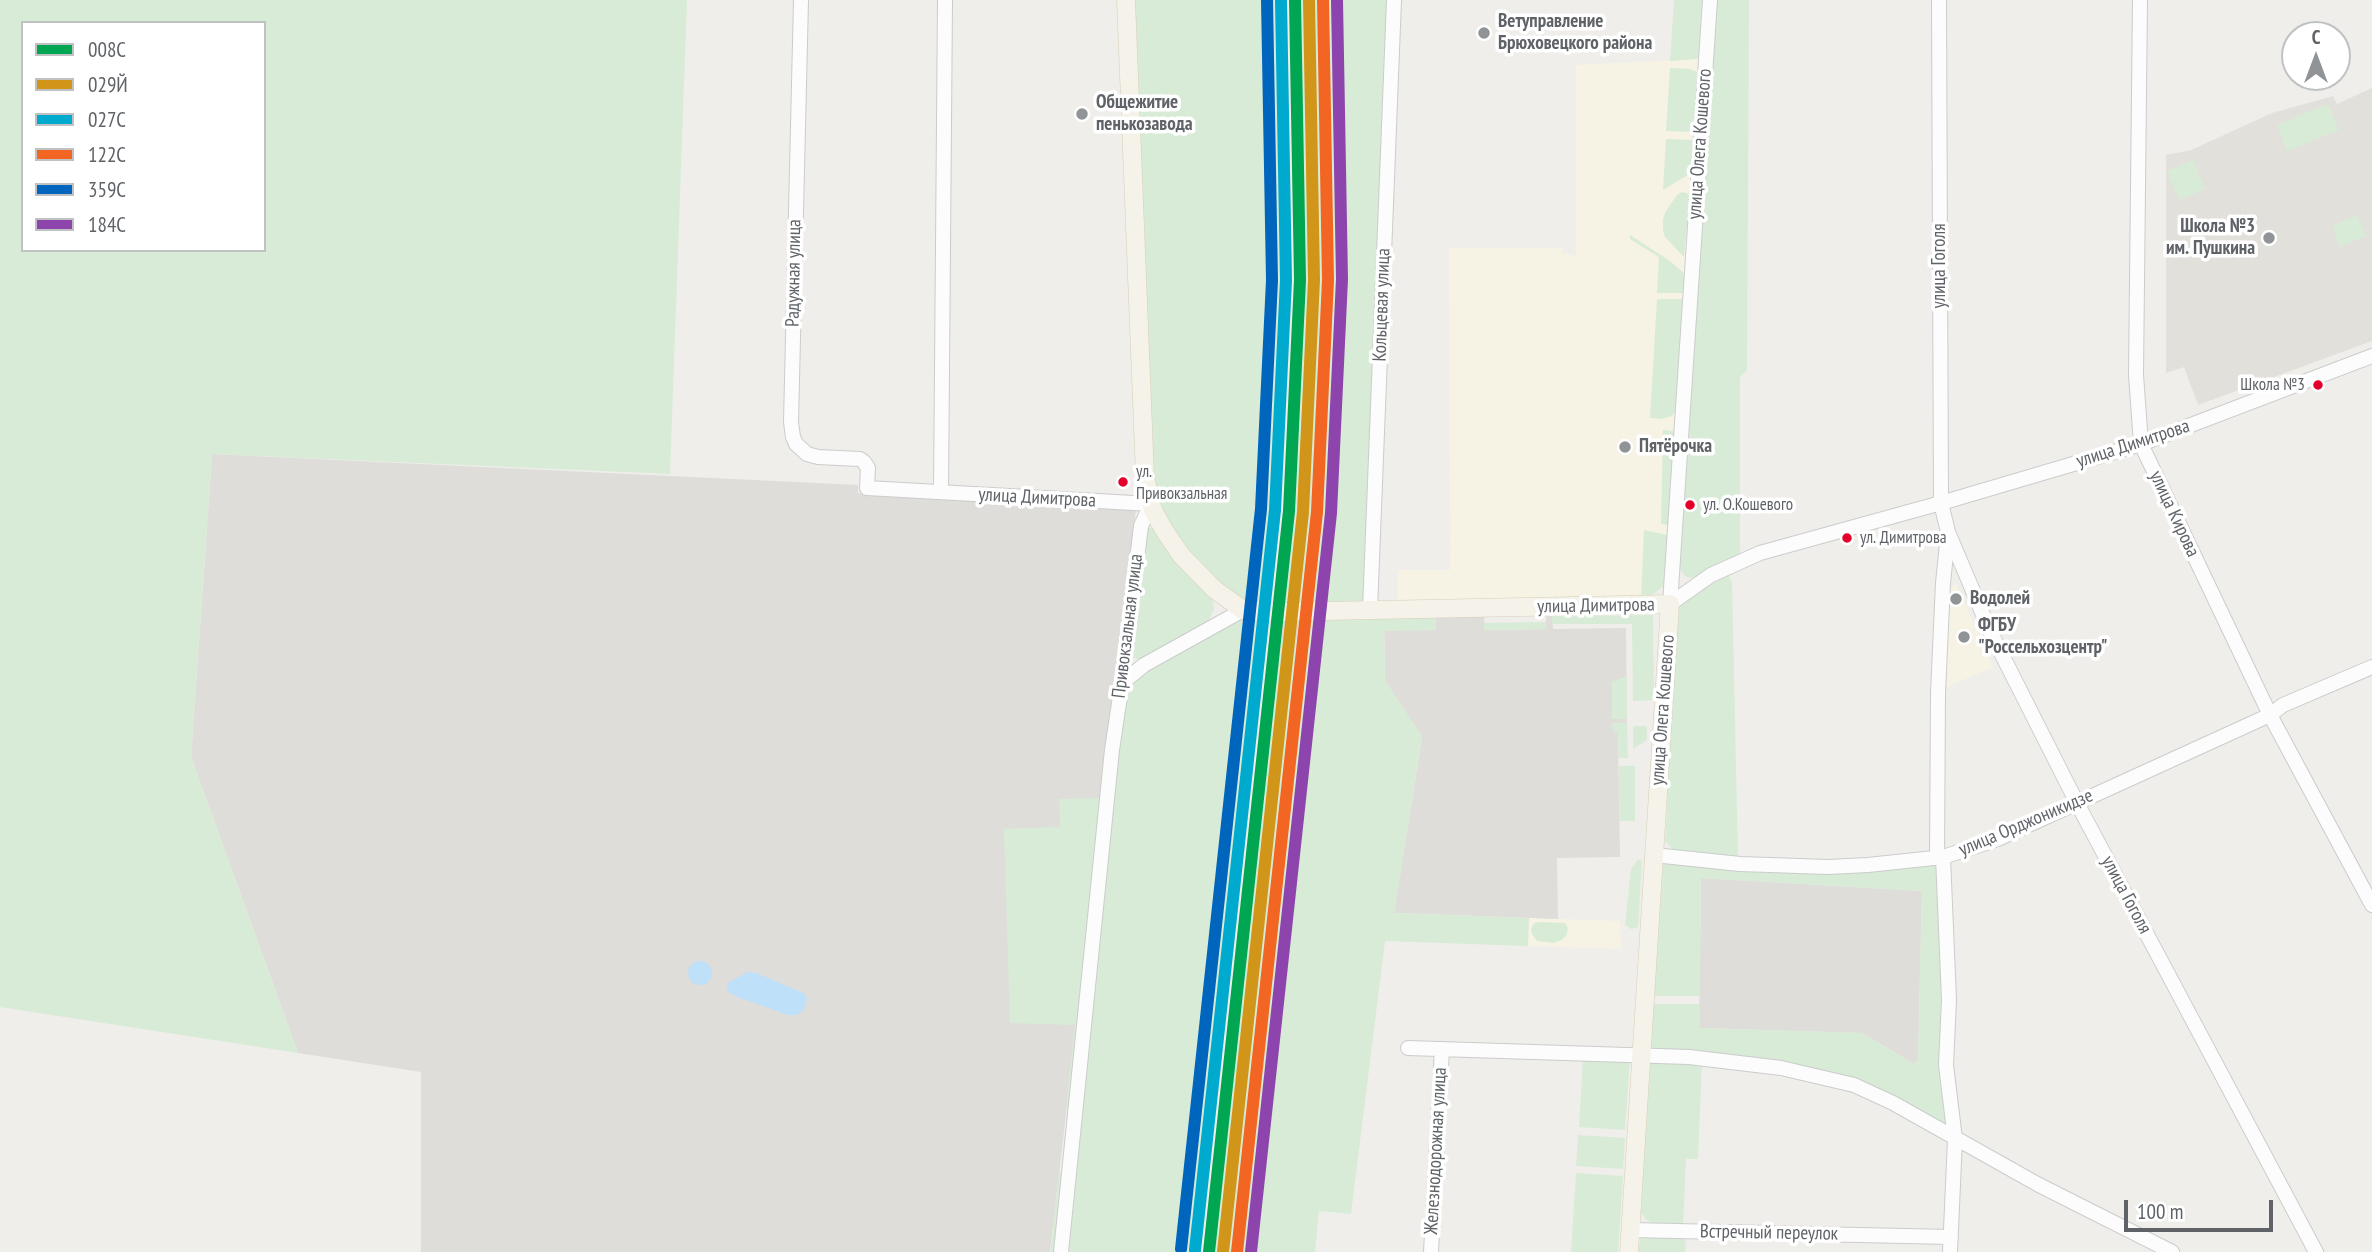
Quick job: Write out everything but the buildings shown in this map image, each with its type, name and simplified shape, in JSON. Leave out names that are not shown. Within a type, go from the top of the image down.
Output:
[{"type":"main road","name":"Привокзальная улица","points":[[1126,0],[1143,457],[1150,505]]},
{"type":"main road","points":[[1150,505],[1170,541],[1214,589],[1242,610]]},
{"type":"main road","name":"улица Димитрова","points":[[1242,610],[1278,612],[1670,604]]},
{"type":"main road","name":"улица Олега Кошевого","points":[[1629,1252],[1670,604]]},
{"type":"street","name":"Радужная улица","points":[[801,0],[791,429],[796,444],[807,454],[860,459],[864,462],[868,468],[867,488]]},
{"type":"street","points":[[941,492],[945,0]]},
{"type":"street","name":"Кольцевая улица","points":[[1370,610],[1394,0]]},
{"type":"street","name":"улица Олега Кошевого","points":[[1670,604],[1710,0]]},
{"type":"street","name":"улица Гоголя","points":[[1939,0],[1941,503],[1948,532],[1990,631],[2077,803],[2316,1252]]},
{"type":"street","name":"улица Кирова","points":[[2140,0],[2136,375],[2141,444],[2270,715],[2372,905]]},
{"type":"street","name":"улица Димитрова","points":[[1670,604],[1711,575],[1750,557],[2141,444],[2372,356]]},
{"type":"street","name":"улица Димитрова","points":[[867,488],[1150,505]]},
{"type":"street","name":"Привокзальная улица","points":[[1061,1252],[1106,795],[1140,526],[1150,505]]},
{"type":"street","name":"улица Гоголя","points":[[1948,532],[1938,693],[1940,857],[1949,1000],[1947,1065],[1955,1139],[1950,1245]]},
{"type":"street","points":[[1213,626],[1221,609],[1214,589]]},
{"type":"street","points":[[1122,684],[1144,665],[1242,610]]},
{"type":"street","name":"улица Орджоникидзе","points":[[1654,855],[1740,864],[1817,867],[1868,865],[1940,857],[1998,838],[2270,715],[2283,705],[2372,667]]},
{"type":"street","name":"Железнодорожная улица","points":[[1408,1048],[1640,1055]]},
{"type":"street","name":"Железнодорожная улица","points":[[1431,1252],[1442,1049]]},
{"type":"street","points":[[1640,1055],[1742,1063],[1838,1081],[1880,1096],[2039,1185],[2172,1252]]},
{"type":"street","name":"Встречный переулок","points":[[1630,1230],[1950,1245]]},
{"type":"shaded area","points":[[1698,59],[1664,586],[1651,596],[1398,601],[1398,570],[1450,570],[1449,248],[1562,248],[1563,253],[1576,256],[1576,65]]},
{"type":"shaded area","name":"Школа №3 им. Пушкина","points":[[2372,88],[2372,341],[2198,405],[2184,367],[2166,373],[2166,155],[2191,150],[2272,113],[2333,96],[2337,104]]},
{"type":"shaded area","points":[[212,454],[858,485],[858,493],[1136,509],[1050,1252],[421,1252],[421,1072],[298,1053],[191,757]]},
{"type":"shaded area","points":[[1957,585],[1993,667],[1942,689],[1945,590]]},
{"type":"shaded area","points":[[1484,616],[1485,630],[1546,629],[1546,616],[1552,616],[1553,629],[1626,628],[1627,734],[1618,735],[1620,857],[1557,858],[1558,919],[1394,913],[1422,737],[1385,681],[1384,617]]},
{"type":"shaded area","points":[[1314,618],[1302,640],[1278,639],[1280,619]]},
{"type":"shaded area","points":[[1701,878],[1922,891],[1918,1061],[1914,1064],[1862,1033],[1699,1028]]},
{"type":"shaded area","points":[[1529,918],[1620,921],[1621,949],[1528,946]]},
{"type":"green space","points":[[0,0],[687,0],[670,474],[212,454],[191,757],[298,1053],[0,1007]]},
{"type":"green space","points":[[1135,0],[1283,0],[1287,323],[1279,472],[1267,604],[1246,602],[1235,596],[1197,564],[1160,514],[1149,465]]},
{"type":"green space","points":[[1298,0],[1390,0],[1367,602],[1284,604],[1296,454],[1301,341],[1303,230]]},
{"type":"green space","points":[[1674,0],[1702,0],[1698,59],[1670,61]]},
{"type":"green space","points":[[1715,0],[1749,0],[1747,370],[1740,377],[1740,555],[1690,578],[1679,568]]},
{"type":"green space","points":[[1670,68],[1697,72],[1694,132],[1666,131]]},
{"type":"green space","points":[[2328,104],[2339,130],[2287,151],[2277,125]]},
{"type":"green space","points":[[1666,139],[1693,140],[1691,173],[1663,190]]},
{"type":"green space","points":[[2193,160],[2205,189],[2179,200],[2167,171]]},
{"type":"green space","points":[[1682,192],[1690,194],[1684,257],[1665,237],[1663,231],[1666,211]]},
{"type":"green space","points":[[2357,215],[2366,236],[2340,247],[2332,226]]},
{"type":"green space","points":[[1630,235],[1685,274],[1683,293],[1657,293],[1659,257],[1630,239]]},
{"type":"green space","points":[[1657,299],[1683,299],[1675,412],[1672,416],[1661,419],[1650,418]]},
{"type":"green space","points":[[1663,430],[1674,431],[1668,525],[1661,524]]},
{"type":"green space","points":[[1153,528],[1212,597],[1214,609],[1209,620],[1142,659],[1136,659],[1130,653],[1146,530]]},
{"type":"green space","points":[[1644,530],[1667,535],[1664,586],[1651,596],[1641,596]]},
{"type":"green space","points":[[1728,575],[1732,582],[1738,857],[1675,852],[1665,841],[1678,609],[1685,599]]},
{"type":"green space","points":[[1653,615],[1654,700],[1633,701],[1632,624],[1552,624],[1552,616]]},
{"type":"green space","points":[[1244,617],[1265,617],[1197,1252],[1069,1252],[1114,785],[1128,691],[1142,672]]},
{"type":"green space","points":[[1436,617],[1436,630],[1384,631],[1385,681],[1422,736],[1394,913],[1529,918],[1528,946],[1385,941],[1351,1214],[1319,1211],[1315,1252],[1212,1252],[1278,639],[1302,640],[1314,618]]},
{"type":"green space","points":[[1546,622],[1546,629],[1484,630],[1484,623]]},
{"type":"green space","points":[[1627,676],[1627,719],[1612,719],[1612,682]]},
{"type":"green space","points":[[1612,723],[1627,723],[1628,758],[1619,758],[1618,734],[1613,731]]},
{"type":"green space","points":[[1633,726],[1647,726],[1647,740],[1633,749]]},
{"type":"green space","points":[[1619,766],[1635,766],[1635,821],[1619,821]]},
{"type":"green space","points":[[1102,798],[1071,1107],[1066,1107],[1075,1025],[1010,1023],[1004,829],[1060,827],[1059,799]]},
{"type":"green space","points":[[1638,859],[1642,861],[1638,927],[1631,929],[1625,925],[1631,869]]},
{"type":"green space","points":[[1930,862],[1938,865],[1947,1127],[1792,1064],[1699,1051],[1650,1050],[1653,1004],[1699,1004],[1700,1028],[1862,1033],[1914,1064],[1918,1060],[1922,891],[1701,878],[1700,996],[1654,996],[1663,863]]},
{"type":"green space","points":[[1534,923],[1565,923],[1567,934],[1554,943],[1537,941],[1531,929]]},
{"type":"green space","points":[[1583,1059],[1630,1060],[1625,1130],[1579,1127]]},
{"type":"green space","points":[[1649,1060],[1702,1062],[1698,1159],[1686,1159],[1683,1226],[1654,1224],[1641,1213]]},
{"type":"green space","points":[[1578,1135],[1625,1138],[1623,1169],[1576,1166]]},
{"type":"green space","points":[[1059,1172],[1064,1174],[1055,1252],[1050,1252]]},
{"type":"green space","points":[[1576,1173],[1623,1176],[1618,1252],[1571,1252]]},
{"type":"green space","points":[[1686,1235],[1685,1252],[1638,1252],[1641,1236]]},
{"type":"water","points":[[700,961],[709,964],[712,973],[709,982],[700,985],[691,982],[688,973],[691,964]]},
{"type":"water","points":[[747,972],[757,973],[805,994],[807,999],[804,1009],[798,1015],[788,1015],[728,992],[728,983]]},
{"type":"transit line","name":"359С","points":[[1181,1249],[1261,509],[1272,280],[1267,0]]},
{"type":"transit line","name":"027С","points":[[1195,1250],[1275,510],[1286,280],[1281,0]]},
{"type":"transit line","name":"008С","points":[[1209,1252],[1289,511],[1300,280],[1295,0]]},
{"type":"transit line","name":"029Й","points":[[1223,1252],[1303,512],[1314,280],[1309,0]]},
{"type":"transit line","name":"122С","points":[[1237,1252],[1317,512],[1328,280],[1323,0]]},
{"type":"transit line","name":"184С","points":[[1251,1252],[1331,513],[1342,279],[1337,0]]},
{"type":"place","name":"Ветуправление Брюховецкого района","points":[[1484,33]]},
{"type":"place","name":"Общежитие пенькозавода","points":[[1082,114]]},
{"type":"place","name":"Школа №3 им. Пушкина","points":[[2269,238]]},
{"type":"place","name":"Школа №3","points":[[2318,385]]},
{"type":"place","name":"Пятёрочка","points":[[1625,447]]},
{"type":"place","name":"ул. Привокзальная","points":[[1123,482]]},
{"type":"place","name":"ул. О.Кошевого","points":[[1690,505]]},
{"type":"place","name":"ул. Димитрова","points":[[1847,538]]},
{"type":"place","name":"Водолей","points":[[1956,599]]},
{"type":"place","name":"ФГБУ \"Россельхозцентр\"","points":[[1964,637]]}]
